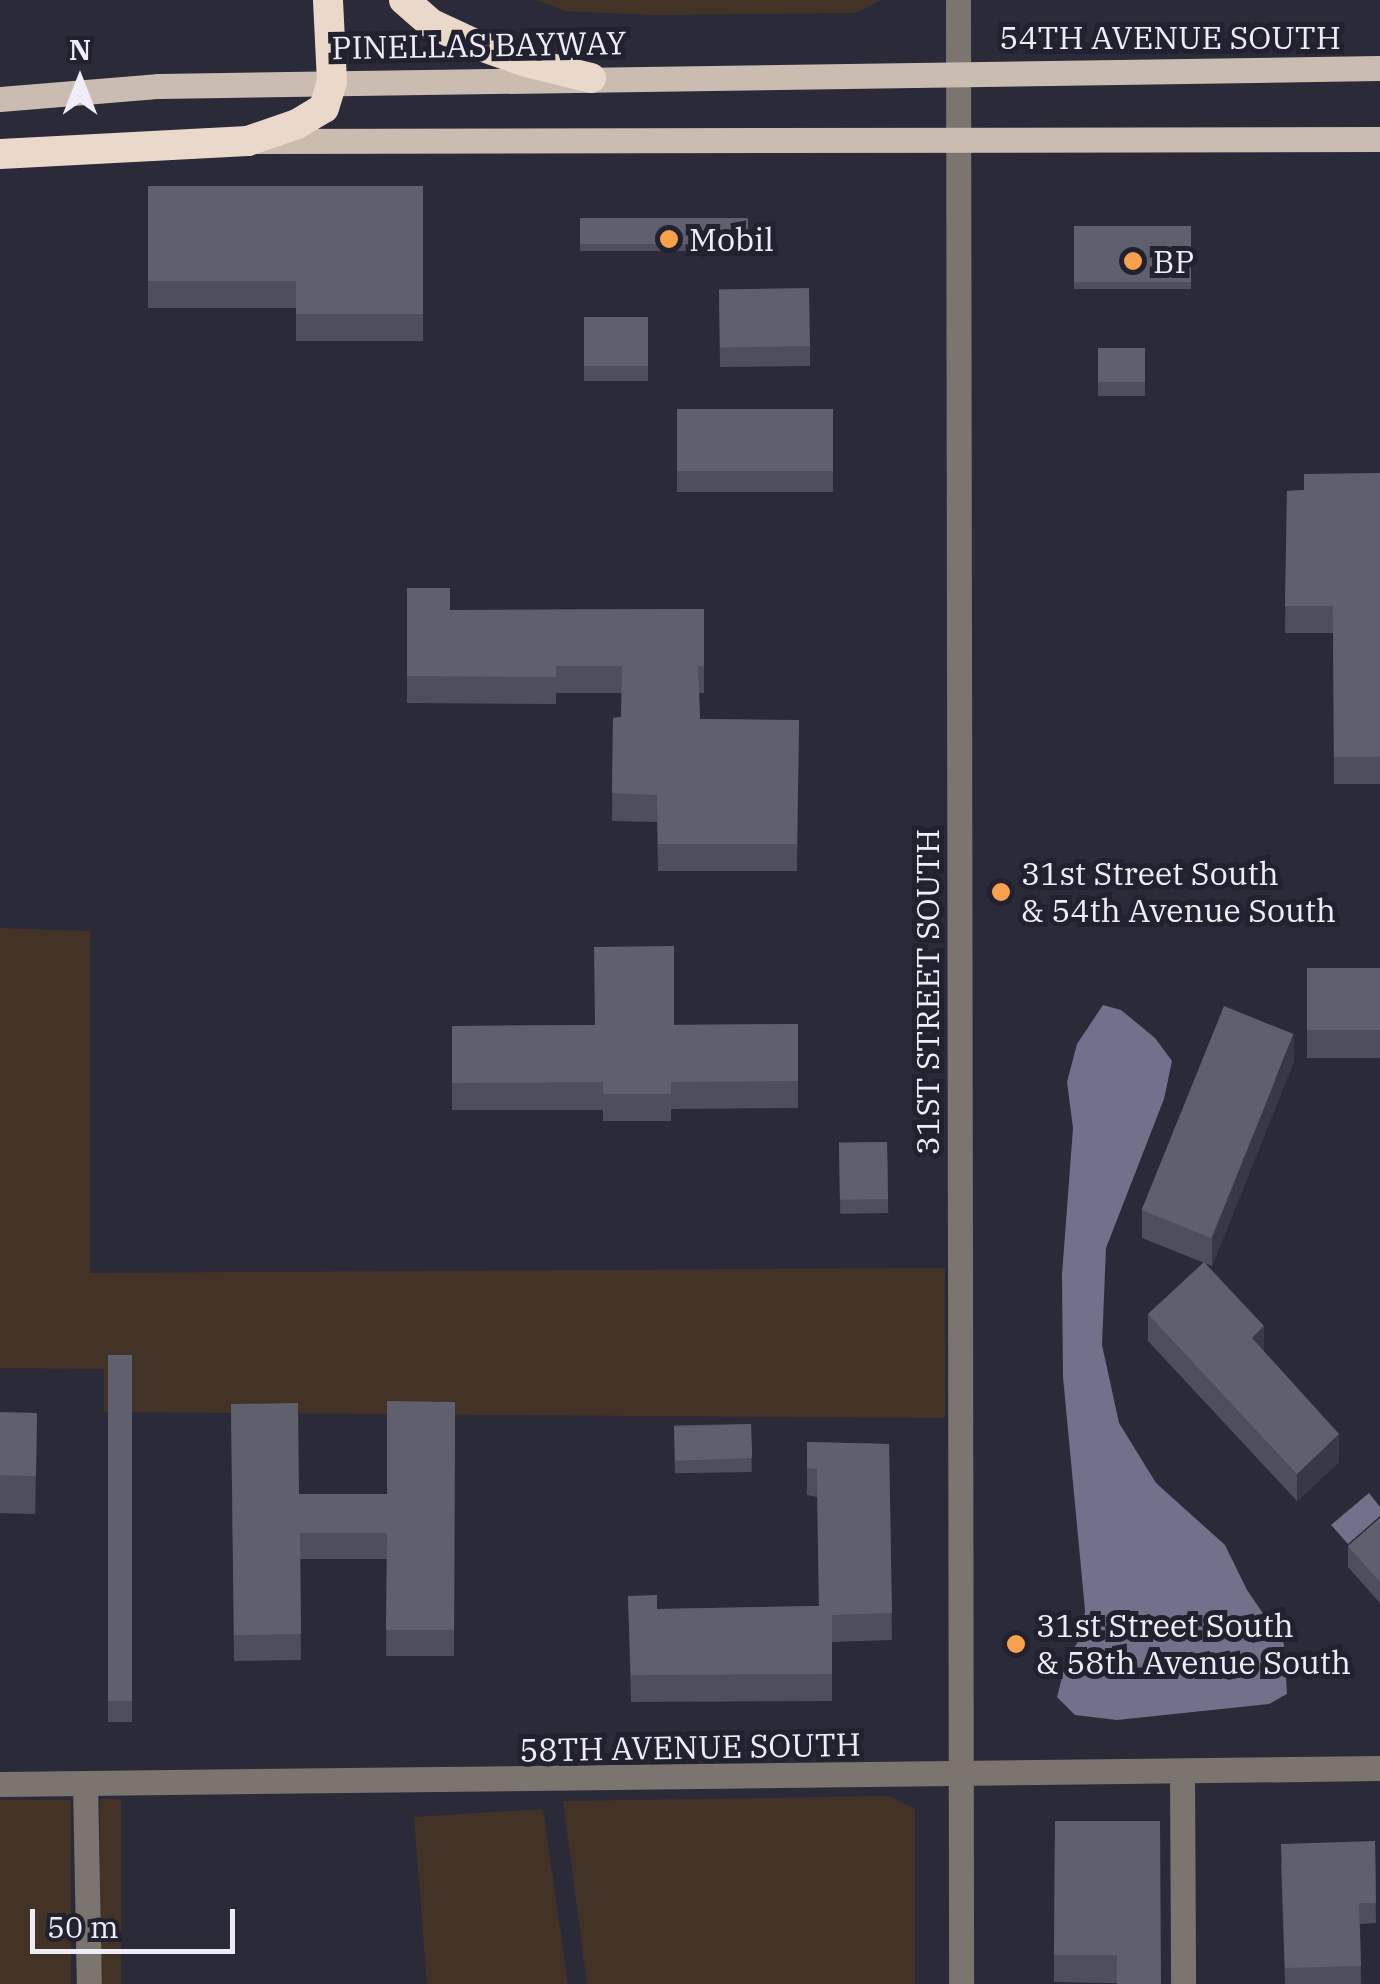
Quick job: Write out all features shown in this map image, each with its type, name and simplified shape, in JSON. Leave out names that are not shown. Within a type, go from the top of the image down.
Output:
[{"type":"highway","points":[[0,154],[248,142],[297,124],[324,108],[332,82],[328,0]]},
{"type":"highway","points":[[404,0],[430,24],[475,44],[591,78]]},
{"type":"main road","name":"54TH AVENUE SOUTH","points":[[960,72],[1380,68]]},
{"type":"main road","name":"PINELLAS BAYWAY","points":[[0,98],[158,86],[960,72]]},
{"type":"main road","points":[[248,142],[1380,139]]},
{"type":"street","name":"31ST STREET SOUTH","points":[[958,0],[961,1984]]},
{"type":"street","name":"58TH AVENUE SOUTH","points":[[0,1784],[958,1776],[1380,1768]]},
{"type":"street","points":[[1182,1772],[1183,1984]]},
{"type":"street","points":[[85,1783],[89,1984]]},
{"type":"shaded area","points":[[536,0],[881,0],[856,13],[651,15],[565,11]]},
{"type":"shaded area","points":[[0,928],[90,931],[90,1273],[945,1268],[945,1418],[104,1412],[104,1369],[0,1368]]},
{"type":"shaded area","points":[[889,1796],[915,1809],[915,1984],[587,1984],[563,1801]]},
{"type":"shaded area","points":[[100,1799],[121,1799],[121,1984],[100,1984]]},
{"type":"shaded area","points":[[0,1800],[71,1800],[71,1984],[0,1984]]},
{"type":"shaded area","points":[[543,1809],[568,1984],[427,1984],[414,1817]]},
{"type":"water","points":[[1103,1005],[1121,1010],[1155,1038],[1172,1061],[1164,1099],[1106,1248],[1102,1345],[1119,1423],[1156,1483],[1225,1545],[1247,1590],[1284,1644],[1287,1694],[1269,1704],[1117,1720],[1075,1715],[1057,1697],[1067,1658],[1082,1636],[1085,1610],[1063,1377],[1062,1275],[1073,1128],[1067,1082],[1077,1044]]},
{"type":"water","points":[[1369,1493],[1380,1507],[1380,1516],[1348,1544],[1331,1525]]},
{"type":"building","points":[[148,186],[423,186],[423,314],[296,314],[296,281],[148,281]]},
{"type":"building","points":[[580,218],[748,218],[748,244],[580,244]]},
{"type":"building","name":"BP","points":[[1074,226],[1191,226],[1191,282],[1074,282]]},
{"type":"building","points":[[809,288],[810,346],[720,348],[719,290]]},
{"type":"building","points":[[584,317],[648,317],[648,366],[584,366]]},
{"type":"building","points":[[1098,348],[1145,348],[1145,382],[1098,382]]},
{"type":"building","points":[[677,409],[833,409],[833,471],[677,471]]},
{"type":"building","points":[[1380,473],[1380,757],[1334,757],[1333,606],[1285,606],[1287,491],[1304,490],[1304,474]]},
{"type":"building","points":[[407,588],[450,588],[450,610],[704,609],[704,666],[698,666],[700,719],[799,720],[797,844],[658,844],[657,795],[612,793],[613,718],[621,717],[622,666],[556,666],[556,677],[407,676]]},
{"type":"building","points":[[674,946],[674,1025],[798,1024],[798,1081],[671,1082],[671,1094],[603,1094],[603,1082],[452,1083],[452,1026],[595,1025],[594,947]]},
{"type":"building","points":[[1307,968],[1380,968],[1380,1030],[1307,1030]]},
{"type":"building","points":[[1224,1006],[1294,1034],[1211,1238],[1142,1210]]},
{"type":"building","points":[[887,1142],[888,1199],[840,1200],[839,1143]]},
{"type":"building","points":[[1204,1262],[1264,1326],[1252,1338],[1339,1434],[1297,1474],[1148,1314]]},
{"type":"building","points":[[108,1355],[132,1355],[132,1701],[108,1701]]},
{"type":"building","points":[[387,1401],[455,1402],[454,1630],[386,1630],[387,1533],[300,1533],[301,1634],[234,1635],[231,1404],[298,1403],[299,1494],[387,1494]]},
{"type":"building","points":[[0,1412],[37,1413],[36,1476],[0,1475]]},
{"type":"building","points":[[751,1424],[752,1458],[675,1461],[674,1427]]},
{"type":"building","points":[[807,1442],[889,1444],[892,1613],[832,1615],[832,1674],[631,1675],[628,1596],[657,1595],[657,1609],[819,1606],[817,1469],[807,1468]]},
{"type":"building","points":[[1380,1518],[1380,1582],[1348,1546]]},
{"type":"building","points":[[1055,1821],[1160,1821],[1161,1984],[1117,1984],[1117,1955],[1054,1955]]},
{"type":"building","points":[[1375,1841],[1376,1903],[1359,1903],[1361,1966],[1285,1968],[1281,1844]]},
{"type":"place","name":"Mobil","points":[[669,239]]},
{"type":"place","name":"BP","points":[[1133,261]]},
{"type":"place","name":"31st Street South & 54th Avenue South","points":[[1001,892]]},
{"type":"place","name":"31st Street South & 58th Avenue South","points":[[1016,1644]]}]
